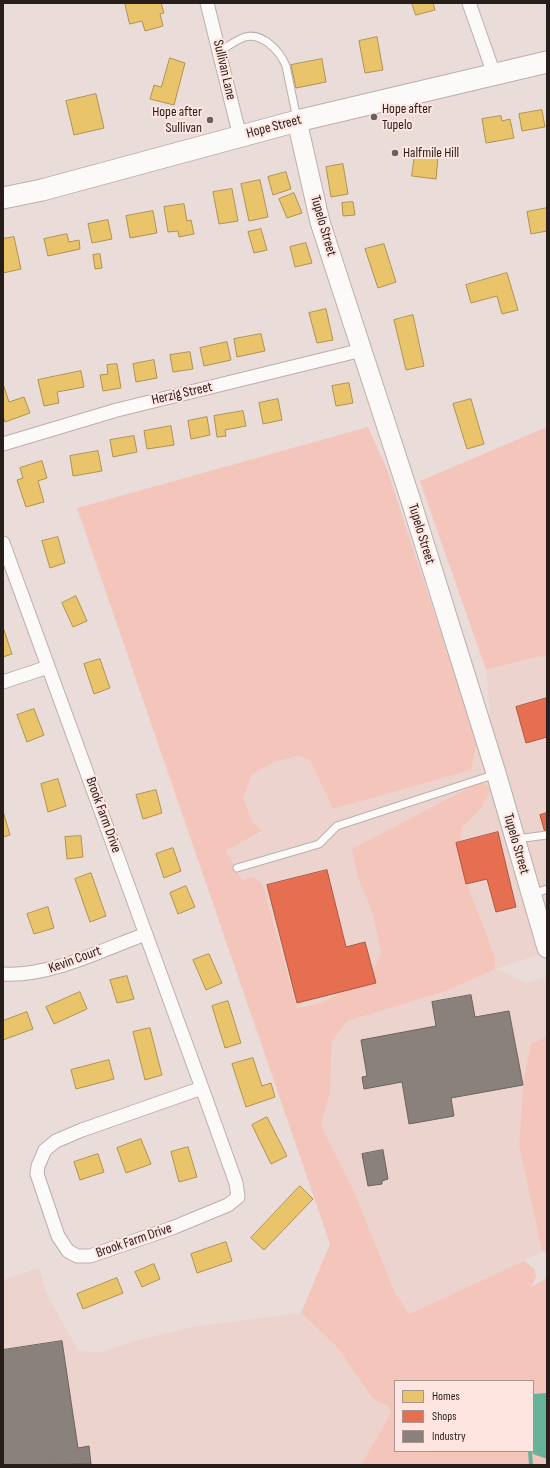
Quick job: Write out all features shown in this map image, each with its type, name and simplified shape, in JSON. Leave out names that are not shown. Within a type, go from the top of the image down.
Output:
[{"type":"main road","name":"Hope Street","points":[[3,198],[42,190],[297,121],[547,62]]},
{"type":"main road","name":"Tupelo Street","points":[[297,121],[320,222],[362,350],[496,774],[515,839],[539,892],[547,948]]},
{"type":"street","name":"Sullivan Lane","points":[[207,3],[240,137]]},
{"type":"street","points":[[469,3],[494,74]]},
{"type":"street","name":"Herzig Street","points":[[3,444],[117,410],[362,350]]},
{"type":"street","name":"Brook Farm Drive","points":[[3,543],[202,1088],[236,1183],[238,1197],[228,1204],[172,1228],[90,1256],[77,1256],[68,1251],[58,1236],[38,1180],[38,1166],[45,1150],[56,1141],[82,1130],[202,1088]]},
{"type":"street","points":[[3,682],[48,667]]},
{"type":"street","name":"Kevin Court","points":[[3,974],[28,974],[47,971],[146,934]]},
{"type":"lane","points":[[220,51],[251,36],[272,46],[283,59],[286,66],[297,121]]},
{"type":"lane","points":[[238,868],[319,844],[337,826],[496,774]]},
{"type":"lane","points":[[515,839],[533,838],[547,835]]},
{"type":"shaded area","points":[[368,427],[387,469],[477,742],[471,770],[333,809],[310,760],[298,756],[274,762],[252,774],[243,798],[253,823],[262,831],[226,851],[242,880],[253,877],[263,885],[297,1008],[321,1003],[370,976],[381,953],[373,915],[358,878],[352,849],[480,782],[491,788],[481,809],[462,827],[459,854],[465,879],[495,957],[495,969],[446,991],[347,1021],[332,1041],[330,1092],[321,1125],[353,1189],[395,1293],[409,1314],[524,1261],[535,1269],[536,1277],[531,1287],[547,1278],[547,1465],[361,1465],[391,1413],[388,1406],[373,1399],[336,1346],[301,1313],[330,1244],[77,508]]},
{"type":"shaded area","points":[[547,427],[547,656],[536,657],[486,670],[420,481]]},
{"type":"shaded area","points":[[547,656],[547,952],[496,969],[526,983],[547,977],[547,1036],[531,1044],[523,1083],[519,1146],[542,1251],[524,1261],[409,1314],[395,1293],[353,1189],[321,1125],[330,1092],[332,1041],[347,1020],[446,991],[495,969],[465,879],[459,854],[462,827],[481,809],[358,878],[373,915],[381,953],[371,975],[321,1003],[297,1008],[263,885],[242,880],[226,851],[262,832],[253,823],[243,798],[252,774],[274,762],[298,756],[310,760],[477,742],[490,714],[486,670],[537,657]]},
{"type":"shaded area","points":[[547,1036],[547,1252],[542,1251],[519,1146],[523,1083],[531,1044]]},
{"type":"shaded area","points":[[39,1268],[46,1293],[78,1350],[98,1353],[138,1340],[193,1327],[301,1313],[336,1346],[373,1399],[389,1406],[391,1413],[361,1465],[3,1465],[3,1280]]},
{"type":"shaded area","points":[[547,1393],[547,1459],[533,1454],[532,1452],[534,1452],[534,1394]]},
{"type":"building: Homes","points":[[125,3],[161,3],[164,13],[160,14],[163,26],[145,31],[142,21],[130,24]]},
{"type":"building: Homes","points":[[412,3],[433,3],[435,10],[416,15]]},
{"type":"building: Homes","points":[[377,37],[383,70],[365,73],[359,41]]},
{"type":"building: Homes","points":[[170,58],[185,63],[174,105],[150,99],[154,85],[161,87]]},
{"type":"building: Homes","points":[[322,59],[326,82],[296,88],[291,65]]},
{"type":"building: Homes","points":[[96,94],[104,128],[74,135],[66,101]]},
{"type":"building: Homes","points":[[542,110],[545,127],[522,131],[519,114]]},
{"type":"building: Homes","points":[[501,116],[502,121],[510,119],[514,138],[486,143],[482,119]]},
{"type":"building: Homes","points":[[415,154],[438,157],[436,179],[412,176]]},
{"type":"building: Homes","points":[[343,164],[348,194],[331,197],[326,167]]},
{"type":"building: Homes","points":[[286,172],[291,189],[273,195],[268,177]]},
{"type":"building: Homes","points":[[260,180],[268,217],[249,221],[241,184]]},
{"type":"building: Homes","points":[[232,189],[238,221],[219,224],[213,192]]},
{"type":"building: Homes","points":[[294,193],[302,213],[287,218],[279,199]]},
{"type":"building: Homes","points":[[353,202],[355,215],[343,216],[342,203]]},
{"type":"building: Homes","points":[[184,204],[187,221],[191,220],[194,234],[179,237],[178,231],[168,232],[164,207]]},
{"type":"building: Homes","points":[[547,208],[547,231],[531,234],[527,212]]},
{"type":"building: Homes","points":[[153,211],[157,233],[130,238],[126,216]]},
{"type":"building: Homes","points":[[108,220],[112,239],[92,243],[88,224]]},
{"type":"building: Homes","points":[[261,229],[267,250],[254,253],[248,232]]},
{"type":"building: Homes","points":[[67,234],[69,242],[79,240],[80,249],[48,256],[44,239]]},
{"type":"building: Homes","points":[[14,237],[21,269],[3,273],[3,239]]},
{"type":"building: Homes","points":[[306,243],[312,263],[295,267],[290,247]]},
{"type":"building: Homes","points":[[384,244],[396,282],[378,288],[365,249]]},
{"type":"building: Homes","points":[[100,254],[102,268],[95,269],[93,255]]},
{"type":"building: Homes","points":[[507,273],[518,310],[502,314],[497,296],[471,303],[466,285]]},
{"type":"building: Homes","points":[[326,309],[333,340],[317,343],[309,313]]},
{"type":"building: Homes","points":[[413,315],[424,366],[406,370],[394,320]]},
{"type":"building: Homes","points":[[261,334],[265,351],[237,357],[234,339]]},
{"type":"building: Homes","points":[[227,342],[231,360],[204,366],[200,348]]},
{"type":"building: Homes","points":[[190,352],[193,369],[173,372],[170,355]]},
{"type":"building: Homes","points":[[154,360],[157,378],[136,382],[133,364]]},
{"type":"building: Homes","points":[[117,364],[121,388],[103,391],[100,375],[108,374],[107,365]]},
{"type":"building: Homes","points":[[81,371],[84,387],[57,392],[59,403],[44,406],[38,380]]},
{"type":"building: Homes","points":[[349,383],[353,403],[336,406],[332,386]]},
{"type":"building: Homes","points":[[3,384],[9,402],[24,397],[30,413],[5,422],[3,416]]},
{"type":"building: Homes","points":[[278,399],[282,420],[263,424],[259,403]]},
{"type":"building: Homes","points":[[471,399],[484,444],[467,449],[453,404]]},
{"type":"building: Homes","points":[[243,411],[246,426],[225,430],[226,436],[217,437],[214,416]]},
{"type":"building: Homes","points":[[207,417],[210,435],[191,439],[188,421]]},
{"type":"building: Homes","points":[[171,426],[174,445],[147,449],[144,431]]},
{"type":"building: Homes","points":[[134,436],[137,452],[113,457],[110,440]]},
{"type":"building: Homes","points":[[98,451],[102,471],[73,476],[70,456]]},
{"type":"building: Homes","points":[[42,461],[47,478],[38,481],[44,502],[26,507],[17,480],[23,478],[20,468]]},
{"type":"building: Homes","points":[[58,537],[65,563],[50,568],[42,541]]},
{"type":"building: Homes","points":[[76,596],[87,621],[73,627],[62,603]]},
{"type":"building: Homes","points":[[3,627],[12,654],[3,657]]},
{"type":"building: Homes","points":[[100,659],[110,688],[94,694],[84,664]]},
{"type":"building: Homes","points":[[34,709],[44,735],[27,742],[17,715]]},
{"type":"building: Homes","points":[[58,779],[66,806],[48,812],[41,784]]},
{"type":"building: Homes","points":[[156,790],[162,813],[143,819],[136,795]]},
{"type":"building: Homes","points":[[3,811],[10,835],[3,837]]},
{"type":"building: Homes","points":[[81,836],[83,857],[67,859],[65,837]]},
{"type":"building: Homes","points":[[173,848],[181,871],[164,878],[156,854]]},
{"type":"building: Homes","points":[[91,873],[106,916],[90,922],[75,879]]},
{"type":"building: Homes","points":[[186,886],[195,907],[178,914],[170,893]]},
{"type":"building: Homes","points":[[48,907],[54,928],[34,934],[27,914]]},
{"type":"building: Homes","points":[[209,954],[222,983],[206,990],[193,960]]},
{"type":"building: Homes","points":[[127,976],[134,999],[117,1003],[110,980]]},
{"type":"building: Homes","points":[[80,992],[87,1009],[54,1024],[46,1007]]},
{"type":"building: Homes","points":[[228,1001],[241,1043],[225,1048],[212,1006]]},
{"type":"building: Homes","points":[[27,1012],[33,1029],[3,1040],[3,1021]]},
{"type":"building: Homes","points":[[150,1028],[162,1075],[145,1080],[133,1032]]},
{"type":"building: Homes","points":[[253,1058],[262,1086],[271,1083],[275,1097],[246,1107],[232,1064]]},
{"type":"building: Homes","points":[[109,1060],[114,1079],[76,1089],[71,1070]]},
{"type":"building: Homes","points":[[267,1117],[287,1156],[271,1164],[252,1125]]},
{"type":"building: Homes","points":[[141,1139],[151,1164],[126,1173],[117,1148]]},
{"type":"building: Homes","points":[[188,1147],[197,1177],[179,1182],[171,1152]]},
{"type":"building: Homes","points":[[98,1154],[104,1172],[80,1180],[74,1162]]},
{"type":"building: Homes","points":[[300,1186],[313,1199],[264,1250],[251,1238]]},
{"type":"building: Homes","points":[[226,1242],[232,1261],[197,1273],[191,1254]]},
{"type":"building: Homes","points":[[154,1264],[160,1279],[142,1287],[135,1272]]},
{"type":"building: Homes","points":[[117,1278],[123,1293],[83,1309],[77,1294]]},
{"type":"building: Shops","points":[[547,698],[547,737],[526,743],[516,707]]},
{"type":"building: Shops","points":[[547,813],[547,840],[540,815]]},
{"type":"building: Shops","points":[[498,832],[516,907],[496,912],[487,879],[466,884],[456,843]]},
{"type":"building: Shops","points":[[327,870],[346,947],[365,942],[376,983],[297,1003],[267,885]]},
{"type":"building: Industry","points":[[471,995],[475,1017],[509,1011],[523,1085],[451,1098],[454,1116],[409,1124],[402,1082],[364,1089],[362,1077],[367,1076],[361,1040],[436,1026],[432,1002]]},
{"type":"building: Industry","points":[[383,1150],[388,1179],[382,1181],[382,1184],[368,1186],[362,1154]]},
{"type":"building: Industry","points":[[62,1341],[78,1448],[89,1446],[91,1464],[3,1465],[3,1350]]},
{"type":"waterway","points":[[530,1452],[531,1465]]},
{"type":"place","name":"Hope after Tupelo","points":[[374,117]]},
{"type":"place","name":"Hope after Sullivan","points":[[210,120]]},
{"type":"place","name":"Halfmile Hill","points":[[395,153]]}]
